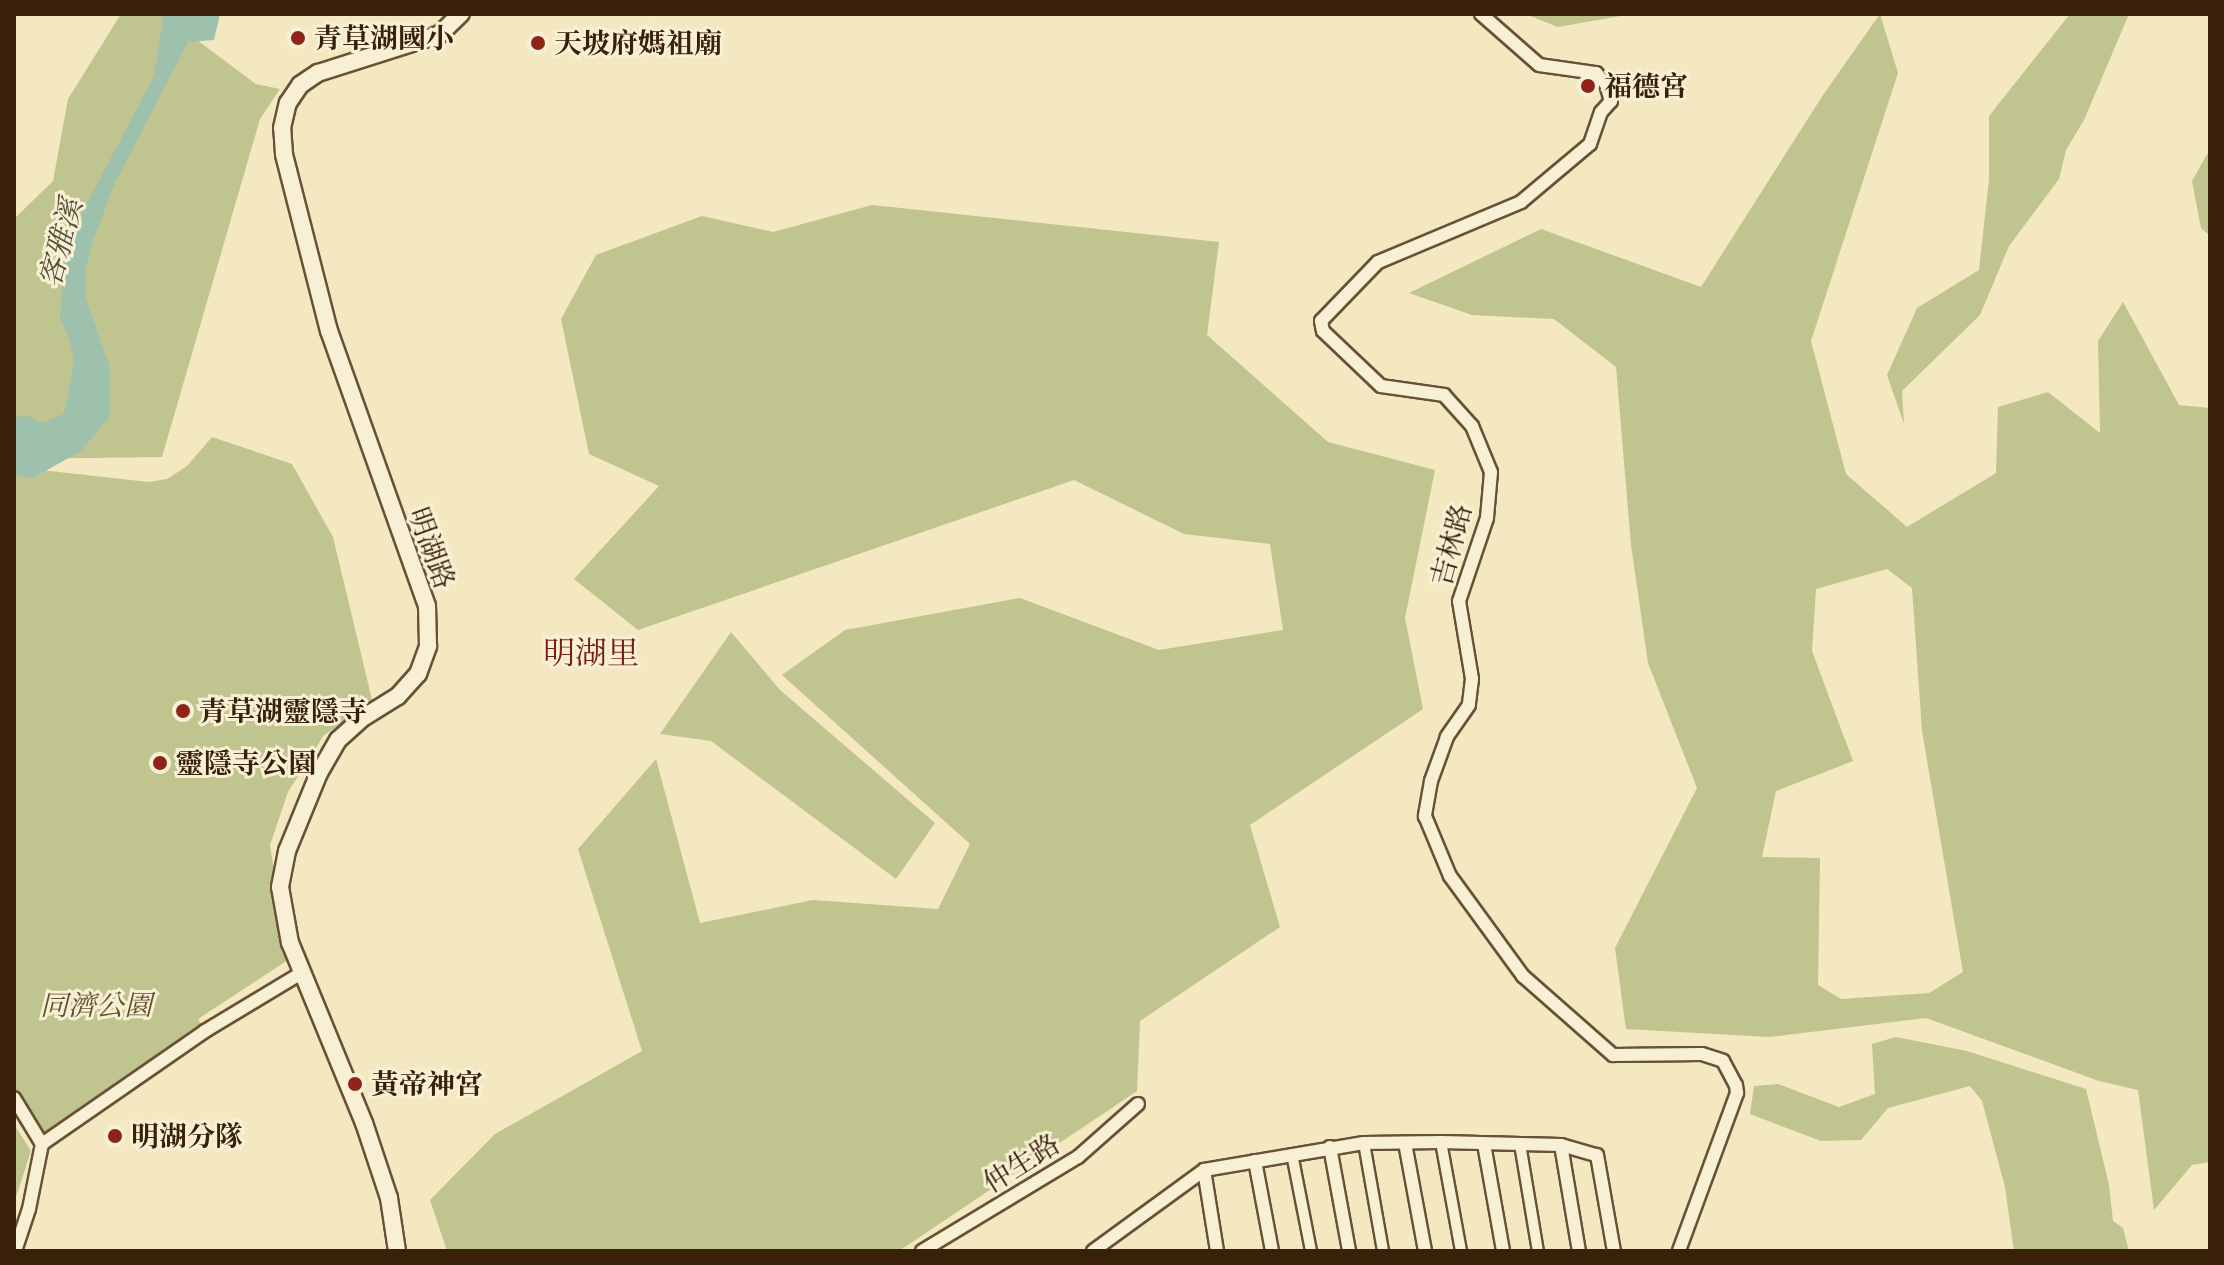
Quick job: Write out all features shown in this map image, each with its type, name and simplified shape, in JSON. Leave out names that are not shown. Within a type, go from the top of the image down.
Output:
[{"type":"street","name":"明湖路","points":[[397,1251],[389,1198],[290,943],[280,887],[287,851],[319,773],[338,740],[361,719],[398,696],[418,674],[428,646],[427,606],[329,331],[284,154],[282,128],[294,94],[318,73],[440,34],[461,14]]},
{"type":"street","name":"吉林路","points":[[1481,14],[1539,65],[1596,73],[1606,84],[1611,101],[1601,112],[1590,144],[1521,202],[1378,262],[1321,321],[1330,338],[1381,386],[1444,395],[1472,426],[1491,472],[1487,518],[1459,601],[1472,679],[1469,705],[1447,737],[1431,781],[1425,816],[1450,876],[1523,976],[1613,1055],[1702,1054],[1723,1061],[1736,1085],[1737,1093],[1679,1251]]},
{"type":"street","points":[[42,1144],[205,1031],[303,972]]},
{"type":"street","points":[[14,1098],[42,1144],[29,1209],[15,1251]]},
{"type":"street","name":"仲生路","points":[[922,1251],[1078,1157],[1138,1104]]},
{"type":"street","points":[[1441,1142],[1461,1251]]},
{"type":"street","points":[[1093,1251],[1204,1170],[1330,1147],[1364,1143],[1441,1142],[1561,1145],[1597,1155],[1614,1251]]},
{"type":"street","points":[[1364,1143],[1383,1251]]},
{"type":"street","points":[[1405,1143],[1425,1251]]},
{"type":"street","points":[[1484,1144],[1503,1251]]},
{"type":"street","points":[[1520,1144],[1538,1251]]},
{"type":"street","points":[[1561,1145],[1579,1251]]},
{"type":"street","points":[[1330,1147],[1349,1251]]},
{"type":"street","points":[[1292,1154],[1311,1251]]},
{"type":"street","points":[[1255,1161],[1272,1251]]},
{"type":"street","points":[[1204,1170],[1217,1251]]},
{"type":"green space","points":[[121,14],[162,14],[256,84],[280,89],[260,119],[162,457],[14,459],[14,219],[53,181],[68,99]]},
{"type":"green space","points":[[1525,14],[1632,14],[1558,27]]},
{"type":"green space","points":[[1880,14],[1898,73],[1811,341],[1846,474],[1907,527],[1996,473],[1998,407],[2048,392],[2100,433],[2098,341],[2123,302],[2179,405],[2210,408],[2210,1162],[2192,1165],[2154,1210],[2138,1090],[2099,1081],[1926,1018],[1769,1037],[1626,1029],[1615,948],[1697,788],[1648,663],[1631,545],[1616,367],[1554,319],[1472,315],[1409,293],[1541,229],[1701,287],[1823,95]],"holes":[[[1887,569],[1912,588],[1922,731],[1963,972],[1929,993],[1841,999],[1818,985],[1820,858],[1762,857],[1776,791],[1853,761],[1812,651],[1816,589]]]},
{"type":"green space","points":[[2070,14],[2129,14],[2084,120],[2066,150],[2059,179],[2009,246],[1980,315],[1902,391],[1904,424],[1887,375],[1917,308],[1979,270],[1989,180],[1989,116]]},
{"type":"green space","points":[[2210,149],[2210,236],[2201,228],[2192,181]]},
{"type":"green space","points":[[872,205],[1219,242],[1207,335],[1328,442],[1435,470],[1405,618],[1423,709],[1250,825],[1280,927],[1140,1021],[1137,1091],[899,1251],[447,1251],[430,1200],[495,1134],[642,1051],[578,849],[656,759],[700,923],[813,900],[938,909],[970,844],[782,675],[845,630],[1020,598],[1159,650],[1283,630],[1270,544],[1184,534],[1074,480],[638,630],[574,579],[659,486],[589,454],[561,319],[596,255],[702,216],[773,232]]},
{"type":"green space","name":"靈隱寺公園","points":[[212,437],[292,464],[333,537],[373,704],[324,735],[288,792],[270,845],[288,960],[198,1019],[205,1031],[42,1144],[14,1098],[14,467],[149,482],[167,479],[187,466]]},
{"type":"green space","points":[[731,632],[780,690],[935,823],[896,879],[711,741],[660,734]]},
{"type":"green space","points":[[1896,1037],[1967,1051],[2086,1089],[2109,1185],[2113,1221],[2123,1228],[2129,1251],[2014,1251],[2005,1187],[1982,1101],[1970,1086],[1888,1108],[1861,1140],[1821,1141],[1750,1114],[1754,1086],[1778,1084],[1839,1107],[1875,1094],[1872,1044]]},
{"type":"green space","points":[[14,1124],[31,1151],[14,1203]]},
{"type":"shaded area","name":"客雅溪","points":[[164,14],[220,14],[214,40],[188,42],[113,187],[94,238],[86,268],[86,298],[109,365],[110,416],[81,451],[33,478],[14,474],[14,417],[28,416],[42,423],[64,414],[74,364],[70,341],[60,319],[64,261],[72,232],[154,76]]},
{"type":"place","name":"青草湖國小","points":[[298,38]]},
{"type":"place","name":"天坡府媽祖廟","points":[[538,43]]},
{"type":"place","name":"福德宮","points":[[1588,86]]},
{"type":"place","name":"青草湖靈隱寺","points":[[183,711]]},
{"type":"place","name":"靈隱寺公園","points":[[160,763]]},
{"type":"place","name":"黃帝神宮","points":[[355,1084]]},
{"type":"place","name":"明湖分隊","points":[[115,1136]]},
{"type":"district","name":"明湖里","points":[[591,653]]},
{"type":"park label","name":"同濟公園","points":[[96,1005]]}]
